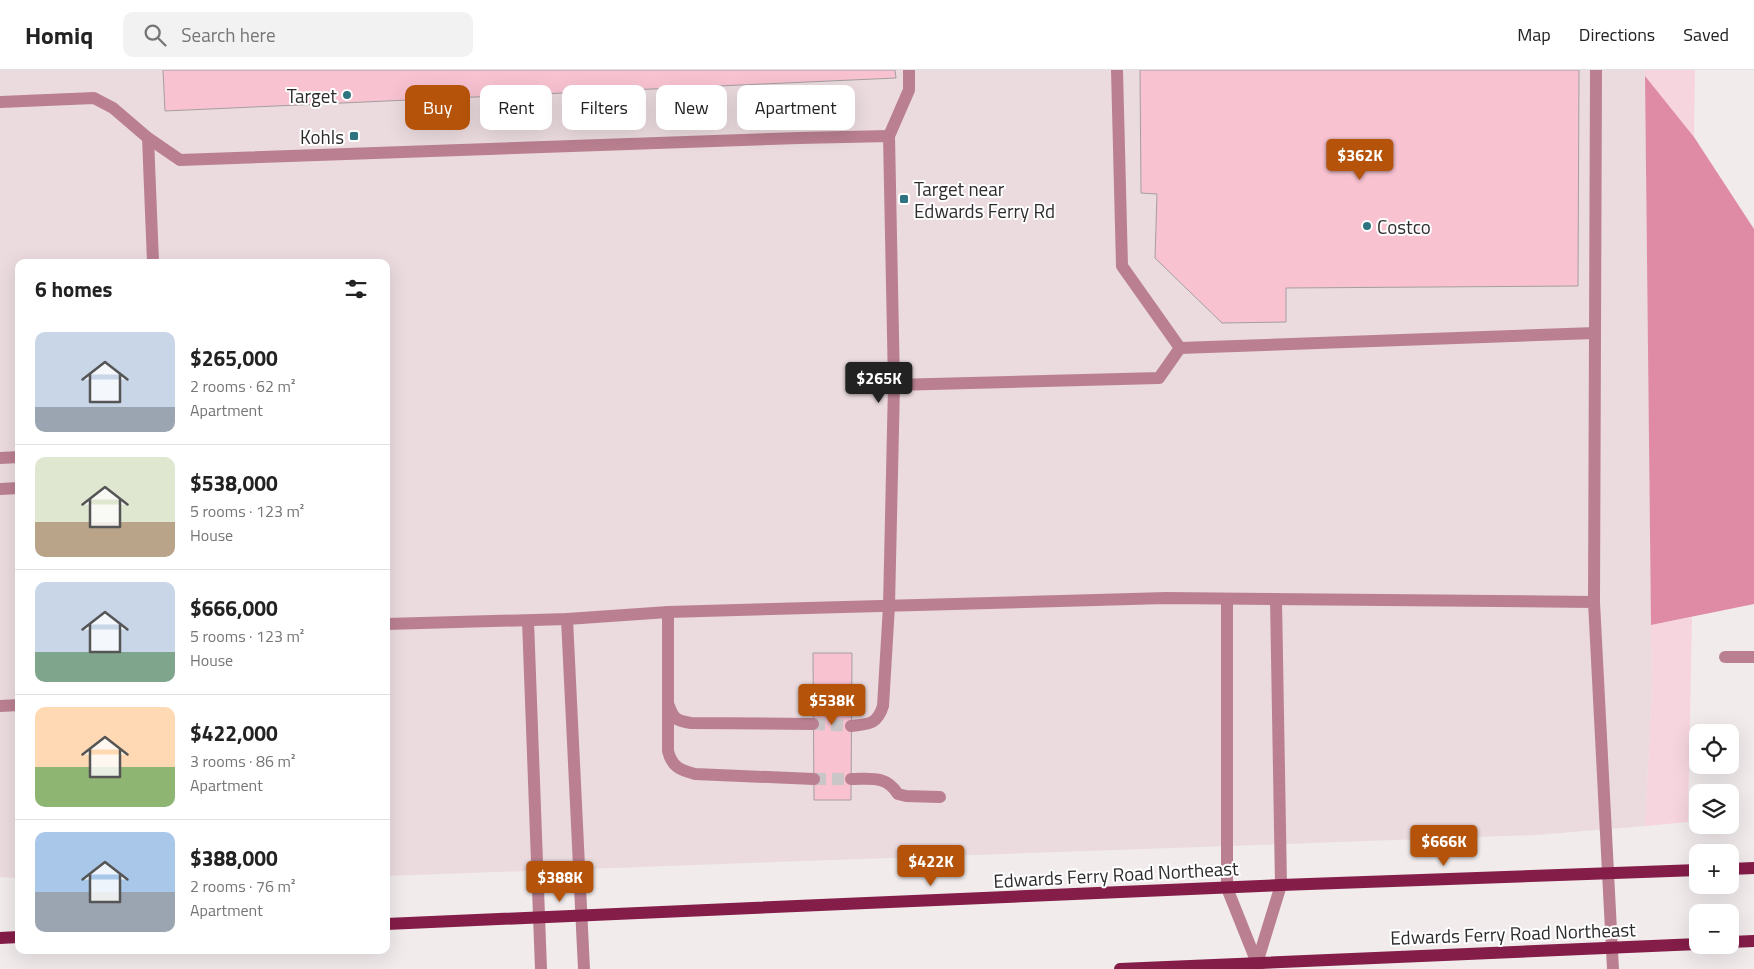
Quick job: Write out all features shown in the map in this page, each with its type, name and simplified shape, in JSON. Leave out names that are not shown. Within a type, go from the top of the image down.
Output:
[{"type":"main road","points":[[1739,869],[1754,868]]},
{"type":"main road","name":"Edwards Ferry Road Northeast","points":[[390,924],[1282,885],[1689,870]]},
{"type":"main road","points":[[0,938],[15,937]]},
{"type":"main road","points":[[1739,942],[1754,941]]},
{"type":"main road","name":"Edwards Ferry Road Northeast","points":[[1120,969],[1258,966],[1689,944]]},
{"type":"street","points":[[851,726],[873,723],[880,716],[883,706],[889,606],[894,385],[889,136],[909,90],[909,70]]},
{"type":"street","points":[[1117,70],[1122,266],[1180,348]]},
{"type":"street","points":[[1596,70],[1594,602],[1613,969]]},
{"type":"street","points":[[0,102],[94,98],[113,108],[148,138],[180,160],[889,136]]},
{"type":"street","points":[[148,138],[153,259]]},
{"type":"street","points":[[1180,348],[1595,333]]},
{"type":"street","points":[[894,385],[1159,378],[1180,348]]},
{"type":"street","points":[[0,458],[15,457]]},
{"type":"street","points":[[0,489],[15,488]]},
{"type":"street","points":[[390,624],[528,621],[668,612],[1166,598],[1594,602]]},
{"type":"street","points":[[1227,599],[1227,888],[1258,966]]},
{"type":"street","points":[[1258,966],[1282,885],[1276,599]]},
{"type":"street","points":[[668,612],[668,750],[670,760],[675,766],[695,774],[814,779]]},
{"type":"street","points":[[567,619],[584,969]]},
{"type":"street","points":[[528,621],[541,969]]},
{"type":"street","points":[[1725,657],[1754,657]]},
{"type":"street","points":[[0,706],[15,705]]},
{"type":"street","points":[[669,706],[672,715],[679,721],[692,723],[813,724]]},
{"type":"street","points":[[852,779],[884,780],[898,794],[906,796],[940,797]]},
{"type":"shaded area","points":[[0,70],[1645,70],[1652,688],[1645,826],[1536,835],[390,876],[390,259],[15,259],[15,878],[0,877]]},
{"type":"shaded area","points":[[1645,70],[1695,70],[1694,137],[1645,76]]},
{"type":"shaded area","points":[[1645,76],[1694,137],[1754,229],[1754,604],[1651,625]]},
{"type":"shaded area","points":[[1692,617],[1688,822],[1645,826],[1652,688],[1651,625]]},
{"type":"building","name":"Target","points":[[163,70],[895,70],[896,78],[727,86],[656,85],[656,89],[646,89],[646,85],[562,85],[562,93],[552,94],[552,85],[480,85],[480,97],[470,97],[470,85],[405,85],[405,100],[165,111]]},
{"type":"building","name":"Costco","points":[[1140,70],[1579,70],[1578,286],[1286,288],[1286,322],[1222,323],[1155,258],[1157,194],[1141,193]]},
{"type":"building","points":[[813,653],[852,653],[851,800],[814,800]]},
{"type":"tunnel","points":[[813,724],[851,726]]},
{"type":"tunnel","points":[[814,779],[851,779]]},
{"type":"place","name":"Target","points":[[347,95]]},
{"type":"place","name":"Kohls","points":[[354,136]]},
{"type":"place","name":"Target near Edwards Ferry Rd","points":[[904,199]]},
{"type":"place","name":"Costco","points":[[1367,226]]}]
